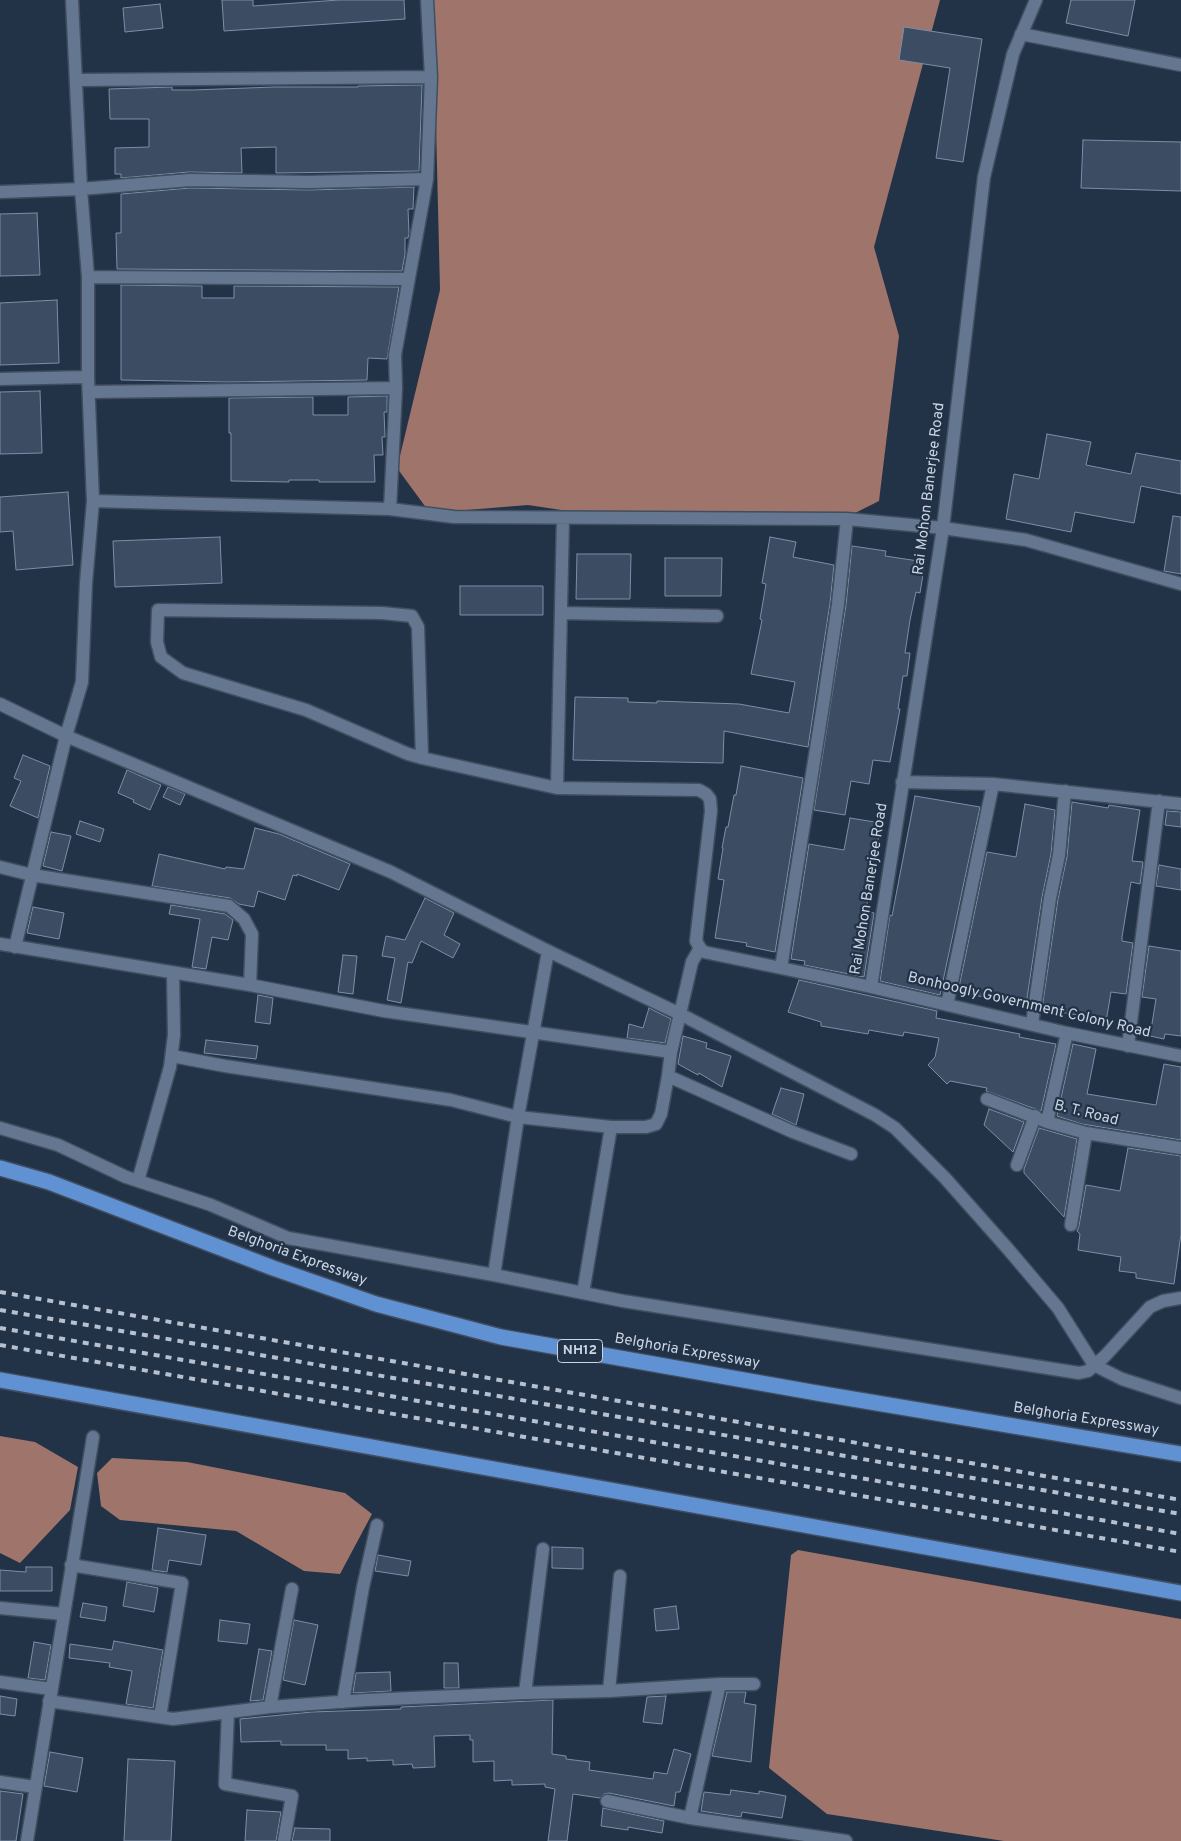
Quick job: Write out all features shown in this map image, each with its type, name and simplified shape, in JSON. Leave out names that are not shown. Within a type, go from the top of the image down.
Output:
[{"type":"highway","name":"Belghoria Expressway","points":[[0,1168],[49,1182],[272,1268],[376,1304],[492,1334],[817,1393],[1181,1454]]},
{"type":"highway","points":[[0,1380],[1181,1593]]},
{"type":"street","points":[[15,947],[66,736],[82,682],[86,583],[93,501],[88,377],[88,277],[81,189],[72,0]]},
{"type":"street","points":[[390,509],[396,388],[395,355],[427,179],[431,77],[427,0]]},
{"type":"street","name":"Rai Mohon Banerjee Road","points":[[871,987],[943,528],[984,177],[1013,54],[1036,0]]},
{"type":"street","points":[[1021,34],[1181,64]]},
{"type":"street","points":[[77,80],[431,77]]},
{"type":"street","points":[[0,192],[81,189],[190,180],[309,182],[427,179]]},
{"type":"street","points":[[88,277],[408,279]]},
{"type":"street","points":[[0,379],[88,377]]},
{"type":"street","points":[[89,392],[396,388]]},
{"type":"street","points":[[93,501],[390,509],[454,517],[847,519],[943,528],[1026,540],[1181,584]]},
{"type":"street","points":[[556,788],[563,518]]},
{"type":"street","points":[[780,968],[838,604],[847,519]]},
{"type":"street","points":[[172,1056],[225,1066],[450,1100],[518,1117],[612,1127],[646,1127],[656,1124],[661,1114],[671,1052],[692,962],[700,948],[696,941],[696,932],[711,811],[710,799],[706,794],[699,790],[556,788],[422,758],[408,754],[306,710],[183,673],[161,657],[157,642],[158,610],[382,613],[412,616],[418,627],[422,758]]},
{"type":"street","points":[[561,613],[717,616]]},
{"type":"street","points":[[0,704],[66,736],[391,872],[548,951],[682,1008],[876,1115],[895,1128],[945,1178],[1014,1257],[1058,1308],[1094,1365],[1122,1379],[1181,1398]]},
{"type":"street","points":[[902,782],[993,784],[1181,804]]},
{"type":"street","points":[[947,1005],[993,784]]},
{"type":"street","points":[[1032,1024],[1050,898],[1059,855],[1065,791]]},
{"type":"street","points":[[1128,1046],[1159,801]]},
{"type":"street","points":[[0,867],[32,875],[229,906],[244,919],[252,934],[250,986]]},
{"type":"street","points":[[0,944],[250,986],[384,1011],[671,1052]]},
{"type":"street","name":"Bonhoogly Government Colony Road","points":[[700,948],[704,952],[871,987],[1067,1033],[1181,1056]]},
{"type":"street","points":[[494,1274],[518,1117],[548,951]]},
{"type":"street","points":[[138,1181],[172,1056],[174,1035],[173,973]]},
{"type":"street","points":[[1017,1165],[1041,1119],[1067,1033]]},
{"type":"street","points":[[668,1076],[793,1132],[851,1154]]},
{"type":"street","name":"B. T. Road","points":[[987,1099],[1086,1133],[1181,1148]]},
{"type":"street","points":[[583,1293],[612,1127]]},
{"type":"street","points":[[0,1128],[58,1144],[126,1177],[211,1205],[288,1238],[494,1274],[641,1304],[1079,1373],[1088,1371],[1105,1356],[1150,1307],[1163,1301],[1181,1298]]},
{"type":"street","points":[[1071,1225],[1086,1133]]},
{"type":"street","points":[[27,1841],[93,1437]]},
{"type":"street","points":[[343,1702],[363,1587],[377,1525]]},
{"type":"street","points":[[525,1693],[543,1549]]},
{"type":"street","points":[[71,1564],[182,1583],[160,1718]]},
{"type":"street","points":[[608,1691],[620,1576]]},
{"type":"street","points":[[270,1707],[292,1589]]},
{"type":"street","points":[[0,1608],[63,1614]]},
{"type":"street","points":[[0,1682],[50,1695],[160,1718],[173,1719],[270,1707],[343,1702],[754,1684]]},
{"type":"street","points":[[690,1818],[720,1684]]},
{"type":"street","points":[[228,1712],[225,1784],[292,1796],[284,1841]]},
{"type":"street","points":[[0,1782],[35,1787]]},
{"type":"street","points":[[608,1801],[690,1818],[846,1841]]},
{"type":"shaded area","points":[[433,0],[940,0],[874,247],[899,336],[879,501],[835,523],[648,523],[528,505],[430,513],[397,468],[440,290]]},
{"type":"shaded area","points":[[0,1436],[35,1442],[78,1467],[70,1510],[20,1563],[0,1553]]},
{"type":"shaded area","points":[[112,1458],[187,1462],[345,1493],[372,1514],[340,1574],[304,1571],[236,1531],[120,1520],[101,1506],[97,1473]]},
{"type":"shaded area","points":[[798,1550],[1181,1619],[1181,1841],[1004,1841],[827,1814],[769,1768],[791,1555]]},
{"type":"building","points":[[222,0],[253,0],[253,6],[339,0],[404,0],[405,19],[224,31]]},
{"type":"building","points":[[1071,0],[1135,0],[1128,36],[1066,23]]},
{"type":"building","points":[[160,4],[163,28],[125,32],[123,8]]},
{"type":"building","points":[[904,27],[982,39],[963,162],[936,158],[950,68],[899,60]]},
{"type":"building","points":[[422,85],[419,171],[276,173],[276,147],[241,148],[242,173],[189,172],[121,178],[121,174],[115,174],[115,148],[149,147],[149,119],[110,119],[109,89],[172,87],[172,90],[193,90]]},
{"type":"building","points":[[1083,140],[1181,142],[1181,191],[1081,188]]},
{"type":"building","points":[[414,187],[413,209],[408,209],[409,234],[408,238],[405,238],[402,271],[117,269],[116,233],[121,233],[121,194],[190,188],[309,190]]},
{"type":"building","points":[[37,213],[40,275],[0,276],[0,214]]},
{"type":"building","points":[[121,285],[202,286],[202,298],[234,298],[234,286],[399,287],[387,359],[368,358],[367,380],[229,382],[121,380]]},
{"type":"building","points":[[57,300],[59,363],[0,365],[0,303]]},
{"type":"building","points":[[40,391],[42,453],[0,454],[0,392]]},
{"type":"building","points":[[387,396],[387,412],[384,412],[385,437],[382,437],[383,455],[374,455],[375,482],[319,482],[319,480],[289,480],[289,482],[231,481],[229,398],[313,397],[313,415],[348,415],[348,397]]},
{"type":"building","points":[[1047,434],[1091,442],[1086,465],[1131,474],[1136,453],[1181,461],[1181,494],[1141,486],[1134,523],[1075,512],[1071,532],[1006,519],[1014,474],[1039,479]]},
{"type":"building","points":[[68,492],[73,565],[16,570],[13,531],[0,532],[0,497]]},
{"type":"building","points":[[1173,516],[1181,517],[1181,574],[1164,571]]},
{"type":"building","points":[[220,537],[222,583],[115,587],[113,541]]},
{"type":"building","points":[[770,537],[796,542],[793,557],[834,565],[808,747],[724,731],[723,763],[573,760],[575,697],[628,698],[628,702],[657,703],[657,701],[739,704],[789,713],[795,682],[751,674],[762,620],[760,619],[766,584],[762,583]]},
{"type":"building","points":[[852,546],[886,551],[885,556],[925,562],[920,593],[916,592],[910,620],[905,653],[910,653],[907,676],[903,676],[898,709],[900,709],[890,762],[873,760],[869,784],[851,781],[845,815],[814,810],[846,605]]},
{"type":"building","points":[[577,554],[631,554],[630,599],[576,599]]},
{"type":"building","points":[[665,558],[722,558],[721,596],[665,596]]},
{"type":"building","points":[[460,586],[543,586],[543,615],[460,615]]},
{"type":"building","points":[[23,755],[50,766],[38,818],[10,806],[21,781],[14,778]]},
{"type":"building","points":[[741,766],[803,778],[775,952],[746,946],[747,943],[715,938],[724,880],[718,879],[722,848],[734,795],[736,795]]},
{"type":"building","points":[[127,770],[161,785],[150,810],[118,793]]},
{"type":"building","points":[[168,787],[185,794],[180,805],[163,797]]},
{"type":"building","points":[[915,796],[980,807],[940,995],[880,981],[890,915],[892,916]]},
{"type":"building","points":[[1072,802],[1108,808],[1109,805],[1140,810],[1132,861],[1143,862],[1140,884],[1131,882],[1122,937],[1122,941],[1133,943],[1126,994],[1111,992],[1106,1022],[1042,1009],[1058,899],[1067,857]]},
{"type":"building","points":[[1025,804],[1055,810],[1051,854],[1042,897],[1026,1005],[958,992],[987,852],[1016,857]]},
{"type":"building","points":[[1167,811],[1181,812],[1181,827],[1165,825]]},
{"type":"building","points":[[850,818],[881,823],[866,911],[874,913],[864,977],[804,965],[805,961],[791,959],[809,844],[844,850]]},
{"type":"building","points":[[80,821],[104,829],[100,842],[76,834]]},
{"type":"building","points":[[255,828],[279,834],[350,864],[339,890],[297,874],[297,876],[293,875],[285,900],[258,891],[254,907],[239,904],[230,898],[152,886],[159,854],[225,869],[226,867],[244,869]]},
{"type":"building","points":[[51,832],[71,836],[62,871],[43,866]]},
{"type":"building","points":[[1159,865],[1181,869],[1181,890],[1156,886]]},
{"type":"building","points":[[425,898],[454,913],[444,935],[460,944],[453,958],[421,941],[412,963],[408,962],[401,1003],[387,1000],[395,958],[382,956],[386,936],[405,940]]},
{"type":"building","points":[[171,905],[225,914],[233,920],[228,940],[212,937],[206,969],[192,967],[200,919],[169,914]]},
{"type":"building","points":[[33,907],[64,913],[59,939],[27,933]]},
{"type":"building","points":[[1149,946],[1181,951],[1181,1036],[1165,1034],[1164,1039],[1150,1036],[1156,999],[1142,997]]},
{"type":"building","points":[[343,955],[357,956],[353,994],[338,992]]},
{"type":"building","points":[[799,980],[937,1011],[936,1018],[1020,1034],[1019,1037],[1056,1044],[1041,1111],[986,1091],[987,1088],[950,1081],[947,1084],[928,1065],[935,1057],[939,1038],[904,1032],[903,1036],[869,1030],[868,1034],[821,1026],[821,1022],[788,1012]]},
{"type":"building","points":[[258,995],[273,998],[270,1024],[255,1022]]},
{"type":"building","points":[[649,1008],[671,1019],[665,1043],[627,1038],[629,1024],[643,1028]]},
{"type":"building","points":[[683,1036],[707,1043],[706,1048],[731,1056],[722,1087],[699,1073],[698,1075],[678,1064]]},
{"type":"building","points":[[206,1040],[258,1046],[256,1059],[204,1053]]},
{"type":"building","points":[[1073,1044],[1096,1049],[1087,1094],[1156,1105],[1164,1064],[1181,1067],[1181,1140],[1082,1124],[1057,1116]]},
{"type":"building","points":[[781,1088],[804,1094],[796,1125],[772,1114]]},
{"type":"building","points":[[989,1109],[1024,1122],[1013,1152],[984,1125]]},
{"type":"building","points":[[1039,1128],[1077,1139],[1064,1217],[1024,1173]]},
{"type":"building","points":[[1128,1148],[1181,1156],[1181,1234],[1174,1284],[1136,1278],[1136,1273],[1119,1271],[1121,1257],[1078,1250],[1080,1234],[1077,1231],[1086,1185],[1120,1191]]},
{"type":"building","points":[[158,1528],[206,1535],[201,1565],[169,1560],[167,1572],[152,1570]]},
{"type":"building","points":[[552,1547],[583,1548],[583,1569],[552,1568]]},
{"type":"building","points":[[378,1555],[411,1561],[408,1576],[375,1571]]},
{"type":"building","points":[[26,1567],[52,1567],[52,1591],[0,1591],[0,1570],[26,1572]]},
{"type":"building","points":[[127,1582],[158,1588],[154,1612],[123,1606]]},
{"type":"building","points":[[83,1603],[107,1607],[105,1621],[80,1617]]},
{"type":"building","points":[[676,1606],[679,1629],[656,1631],[654,1609]]},
{"type":"building","points":[[220,1620],[250,1624],[247,1644],[218,1641]]},
{"type":"building","points":[[294,1620],[318,1625],[305,1685],[283,1680]]},
{"type":"building","points":[[114,1641],[163,1650],[153,1708],[126,1704],[132,1671],[109,1667],[110,1663],[69,1658],[70,1644],[112,1650]]},
{"type":"building","points":[[34,1642],[51,1645],[45,1680],[28,1678]]},
{"type":"building","points":[[259,1649],[272,1651],[263,1700],[250,1701]]},
{"type":"building","points":[[444,1663],[458,1663],[459,1688],[444,1688]]},
{"type":"building","points":[[390,1672],[391,1691],[353,1693],[356,1673]]},
{"type":"building","points":[[727,1692],[746,1692],[744,1703],[756,1705],[751,1762],[712,1756]]},
{"type":"building","points":[[0,1696],[17,1699],[15,1716],[0,1714]]},
{"type":"building","points":[[666,1696],[662,1724],[643,1722],[647,1697]]},
{"type":"building","points":[[553,1700],[552,1754],[566,1756],[566,1759],[590,1762],[589,1770],[653,1779],[654,1772],[667,1774],[674,1749],[691,1754],[680,1792],[676,1792],[674,1806],[609,1793],[604,1794],[600,1798],[573,1794],[567,1841],[548,1841],[555,1789],[545,1787],[545,1784],[512,1785],[512,1780],[494,1781],[494,1761],[473,1762],[473,1740],[470,1740],[470,1735],[434,1736],[435,1767],[413,1768],[412,1764],[393,1765],[393,1760],[367,1761],[367,1758],[348,1759],[348,1750],[326,1750],[326,1745],[281,1745],[281,1741],[241,1742],[240,1719],[312,1712]]},
{"type":"building","points":[[50,1752],[83,1758],[77,1792],[44,1786]]},
{"type":"building","points":[[128,1759],[175,1761],[171,1841],[124,1841]]},
{"type":"building","points":[[731,1790],[759,1794],[759,1791],[786,1796],[782,1818],[742,1812],[741,1817],[701,1811],[704,1792],[730,1795]]},
{"type":"building","points":[[0,1791],[23,1794],[16,1841],[0,1841]]},
{"type":"building","points":[[603,1808],[664,1821],[662,1833],[628,1827],[628,1830],[601,1826]]},
{"type":"building","points":[[247,1810],[281,1812],[276,1841],[245,1841]]},
{"type":"building","points":[[295,1828],[330,1829],[330,1841],[292,1841]]},
{"type":"railway","points":[[0,1292],[1181,1500]]},
{"type":"railway","points":[[0,1310],[1181,1514]]},
{"type":"railway","points":[[0,1328],[1181,1534]]},
{"type":"railway","points":[[0,1345],[1181,1552]]}]
